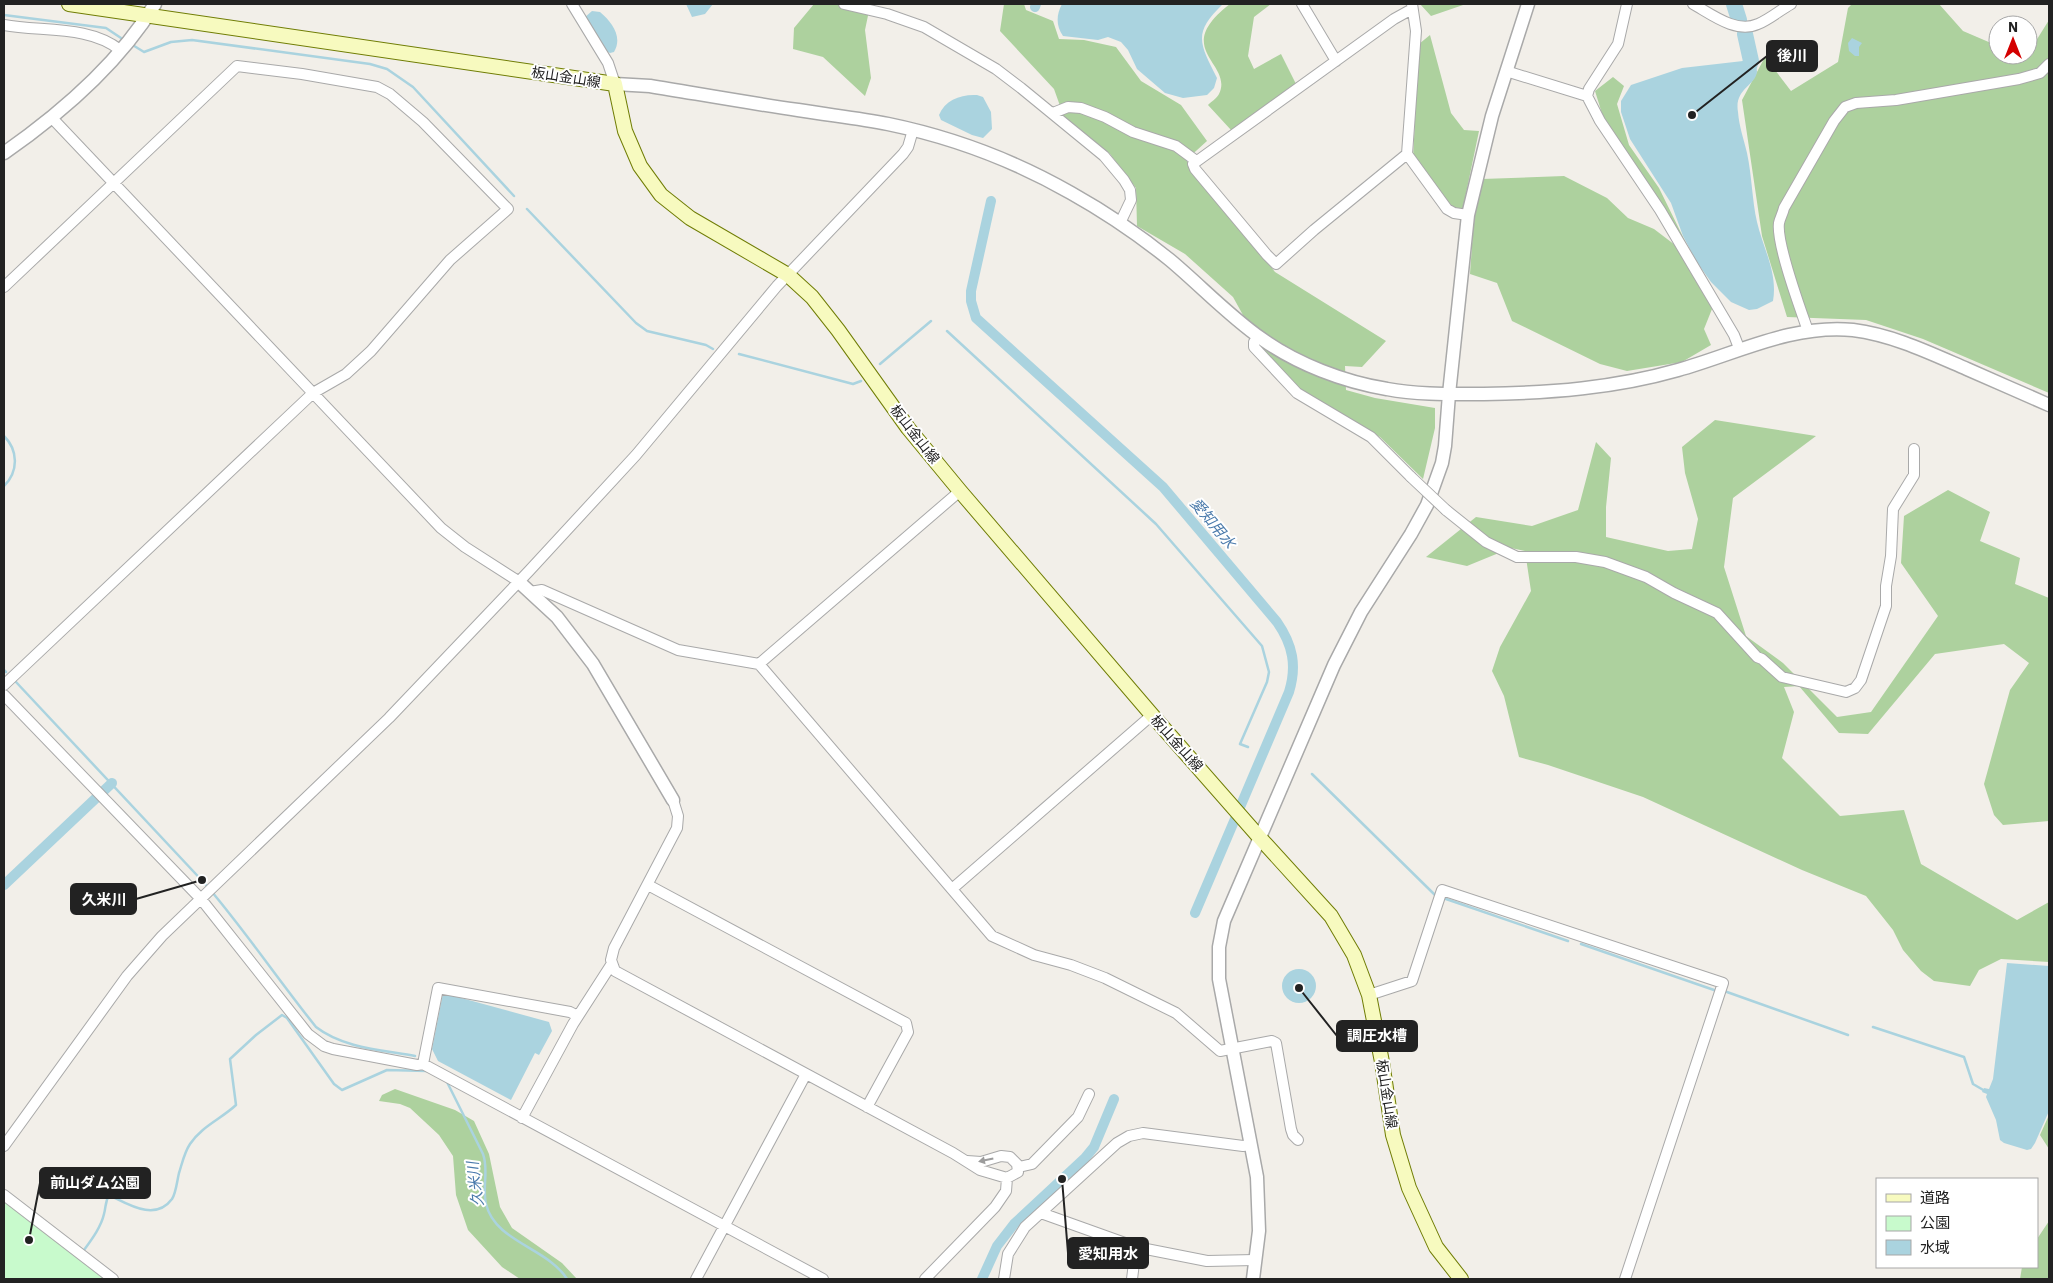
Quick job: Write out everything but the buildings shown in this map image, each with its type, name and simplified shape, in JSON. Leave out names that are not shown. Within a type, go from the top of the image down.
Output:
[{"type":"main road","name":"板山金山線","points":[[69,4],[152,10],[615,84],[625,131],[640,166],[661,195],[690,218],[788,275],[812,296],[908,428],[960,492],[1152,715],[1260,838],[1332,916],[1354,955],[1369,995],[1393,1135],[1409,1188],[1436,1247],[1461,1279]]},
{"type":"street","points":[[572,4],[608,63],[615,84],[650,86],[853,118],[913,130],[1010,163],[1071,193],[1120,223],[1170,260],[1258,336],[1277,350],[1304,362],[1384,389],[1430,394],[1582,390],[1680,370],[1739,348],[1784,335],[1808,331],[1853,330],[1898,340],[1932,353],[2049,405]]},
{"type":"street","points":[[844,4],[864,6],[924,27],[996,69],[1104,156],[1124,180],[1130,190],[1131,200],[1120,223]]},
{"type":"street","points":[[1302,4],[1336,61]]},
{"type":"street","points":[[1253,1279],[1258,1231],[1257,1178],[1220,980],[1219,947],[1224,921],[1334,665],[1351,630],[1411,534],[1426,505],[1442,462],[1468,215],[1484,144],[1528,4]]},
{"type":"street","points":[[1587,96],[1593,82],[1618,44],[1627,4]]},
{"type":"street","points":[[1693,4],[1729,24],[1747,28],[1758,24],[1791,4]]},
{"type":"street","points":[[1192,164],[1412,6],[1416,19],[1416,31],[1408,154],[1447,209],[1454,213],[1468,215]]},
{"type":"street","points":[[4,153],[52,118],[98,76],[152,10]]},
{"type":"street","points":[[4,24],[91,35],[108,41],[120,50]]},
{"type":"street","points":[[1808,331],[1783,252],[1779,236],[1779,222],[1784,208],[1834,121],[1845,108],[1856,103],[1896,100],[2019,79],[2040,73],[2049,64]]},
{"type":"street","points":[[4,287],[237,66],[302,74],[377,87],[390,94],[423,122],[459,157],[508,210],[450,260],[371,351],[346,374],[313,393],[4,685]]},
{"type":"street","points":[[1506,71],[1587,96],[1610,137],[1660,210],[1734,335],[1739,348]]},
{"type":"street","points":[[1052,114],[1068,107],[1081,108],[1105,117],[1134,132],[1176,146],[1195,160],[1192,164],[1194,169],[1276,264],[1314,230],[1408,154]]},
{"type":"street","points":[[52,118],[441,528],[465,547],[518,581],[557,617],[593,664],[673,800],[678,816],[678,828],[614,948],[611,964],[578,1016],[522,1118]]},
{"type":"street","points":[[4,1146],[127,976],[162,936],[389,718],[529,571],[636,455],[788,275],[903,154],[908,147],[913,130]]},
{"type":"street","points":[[1258,336],[1254,342],[1254,347],[1298,393],[1371,437],[1446,510],[1486,542],[1517,557],[1576,557],[1605,562],[1633,571],[1717,613],[1757,656],[1782,677],[1846,692],[1855,688],[1861,680],[1886,606],[1886,586],[1891,556],[1894,510],[1914,475],[1914,449]]},
{"type":"street","points":[[759,664],[960,492]]},
{"type":"street","points":[[530,592],[542,590],[594,615],[678,650],[759,664],[992,936],[1034,955],[1105,978],[1176,1014],[1220,1051],[1272,1041],[1276,1043],[1291,1129],[1293,1135],[1298,1140]]},
{"type":"street","points":[[4,695],[202,898],[293,1016],[316,1040],[333,1049],[417,1065],[424,1064],[823,1279]]},
{"type":"street","points":[[952,889],[1152,715]]},
{"type":"street","points":[[648,885],[906,1024],[908,1032],[867,1107]]},
{"type":"street","points":[[1369,995],[1412,981],[1442,890],[1723,983],[1625,1279]]},
{"type":"street","points":[[611,964],[620,975],[967,1161],[980,1170],[1007,1178],[1015,1176],[1018,1172],[1014,1159],[1007,1156],[981,1162],[967,1161]]},
{"type":"street","points":[[424,1064],[438,988],[570,1012],[578,1016]]},
{"type":"street","points":[[696,1279],[806,1074]]},
{"type":"street","points":[[1018,1167],[1032,1164],[1078,1116],[1089,1094]]},
{"type":"street","points":[[1004,1279],[1011,1246],[1025,1227],[1105,1154],[1129,1136],[1143,1133],[1243,1146],[1251,1145]]},
{"type":"street","points":[[925,1279],[999,1203],[1006,1191],[1007,1178]]},
{"type":"street","points":[[4,1195],[113,1279]]},
{"type":"street","points":[[1040,1213],[1136,1247],[1207,1261],[1255,1260]]},
{"type":"street","points":[[1132,1279],[1136,1247]]},
{"type":"green space","points":[[814,4],[875,4],[870,6],[865,30],[871,78],[865,96],[823,57],[793,49],[794,28]]},
{"type":"green space","points":[[1004,4],[1024,4],[1026,10],[1053,21],[1059,39],[1084,40],[1116,47],[1141,81],[1181,105],[1207,141],[1186,160],[1275,272],[1386,341],[1362,367],[1345,366],[1346,390],[1375,398],[1435,408],[1435,428],[1423,479],[1380,437],[1300,389],[1264,353],[1233,297],[1185,254],[1137,226],[1136,188],[1110,154],[1064,117],[1054,89],[1000,31]]},
{"type":"green space","points":[[1230,4],[1271,4],[1254,17],[1248,56],[1254,69],[1281,54],[1296,84],[1231,130],[1208,105],[1219,94],[1221,83],[1219,73],[1204,45],[1205,33],[1213,20]]},
{"type":"green space","points":[[1420,4],[1466,4],[1431,16]]},
{"type":"green space","points":[[1852,4],[1939,4],[1963,31],[1988,42],[1988,65],[2038,65],[2038,38],[2049,20],[2049,393],[1923,339],[1866,320],[1787,317],[1762,236],[1742,100],[1765,57],[1791,91],[1838,62],[1848,8]]},
{"type":"green space","points":[[1430,35],[1451,113],[1464,130],[1479,131],[1463,208],[1458,210],[1450,208],[1413,158],[1419,44]]},
{"type":"green space","points":[[1613,77],[1624,86],[1617,104],[1629,145],[1659,188],[1686,243],[1696,274],[1716,299],[1704,329],[1711,345],[1682,362],[1627,371],[1600,364],[1512,321],[1497,283],[1470,274],[1475,202],[1482,179],[1564,176],[1607,198],[1628,218],[1654,229],[1675,245],[1681,241],[1604,120],[1595,91]]},
{"type":"green space","points":[[1715,420],[1816,436],[1733,498],[1724,567],[1746,636],[1783,663],[1837,717],[1871,712],[1938,616],[1901,563],[1904,516],[1948,490],[1990,512],[1980,541],[2020,558],[2015,584],[2049,598],[2049,821],[2003,825],[1994,815],[1984,784],[2010,690],[2029,663],[2004,644],[1935,654],[1868,734],[1839,733],[1799,686],[1784,687],[1794,712],[1782,758],[1840,816],[1904,810],[1921,864],[2017,920],[2049,902],[2049,962],[2001,959],[1979,970],[1970,986],[1934,981],[1921,971],[1903,950],[1893,930],[1866,896],[1802,870],[1643,797],[1519,757],[1504,696],[1492,671],[1500,647],[1531,591],[1525,551],[1511,548],[1467,566],[1426,557],[1476,517],[1532,526],[1578,510],[1596,442],[1611,458],[1606,507],[1606,537],[1668,551],[1692,549],[1698,519],[1685,473],[1682,447]]},
{"type":"green space","points":[[395,1089],[455,1110],[474,1121],[489,1154],[500,1207],[512,1228],[562,1263],[577,1279],[520,1279],[502,1267],[468,1230],[456,1195],[453,1156],[439,1135],[410,1108],[400,1104],[379,1101],[382,1095]]},
{"type":"green space","points":[[2049,1115],[2049,1149],[2040,1135]]},
{"type":"green space","points":[[4,1200],[106,1279],[4,1279]]},
{"type":"green space","points":[[2049,1221],[2049,1279],[2020,1279],[2022,1268],[2038,1268],[2038,1238]]},
{"type":"water","points":[[686,4],[713,4],[705,14],[692,17]]},
{"type":"water","points":[[1062,4],[1223,4],[1207,23],[1202,39],[1206,56],[1217,78],[1214,88],[1207,95],[1183,98],[1165,93],[1137,69],[1128,50],[1121,42],[1108,37],[1098,40],[1063,36],[1058,20]]},
{"type":"water","points":[[592,11],[600,12],[609,20],[615,30],[617,41],[614,52],[606,51],[584,18]]},
{"type":"water","points":[[1852,38],[1862,43],[1859,47],[1859,56],[1855,56],[1849,51],[1848,43]]},
{"type":"water","points":[[1754,61],[1757,71],[1753,81],[1739,98],[1738,112],[1749,162],[1757,222],[1772,271],[1774,291],[1773,301],[1757,309],[1749,310],[1731,302],[1711,282],[1696,261],[1683,236],[1671,203],[1630,139],[1621,112],[1621,101],[1631,85],[1682,68]]},
{"type":"water","points":[[977,95],[983,97],[991,112],[992,129],[983,138],[972,135],[941,120],[939,115],[949,102],[960,97]]},
{"type":"water","points":[[2007,963],[2049,966],[2049,1111],[2035,1143],[2031,1149],[2027,1150],[2000,1140],[1996,1120],[1986,1097],[1987,1094],[1982,1092],[1984,1088],[1989,1089],[1993,1079]]},
{"type":"water","points":[[1299,969],[1311,974],[1316,986],[1311,998],[1299,1003],[1287,998],[1282,986],[1287,974]]},
{"type":"water","points":[[443,993],[549,1022],[552,1031],[539,1055],[535,1053],[511,1100],[438,1061],[432,1049]]},
{"type":"waterway","points":[[1734,4],[1739,20]]},
{"type":"waterway","points":[[4,15],[106,28],[124,40]]},
{"type":"waterway","points":[[1735,73],[1748,69],[1751,61],[1745,34]]},
{"type":"waterway","points":[[131,44],[144,52],[171,42],[192,40],[370,64],[387,69],[413,87],[514,196]]},
{"type":"waterway","name":"愛知用水","points":[[991,201],[971,291],[971,301],[976,318],[1163,487],[1277,622],[1290,647],[1293,673],[1289,692],[1195,913]]},
{"type":"waterway","points":[[527,209],[636,323],[647,331],[706,345],[713,349]]},
{"type":"waterway","points":[[880,364],[931,321]]},
{"type":"waterway","points":[[947,331],[1156,524],[1262,646],[1269,672],[1267,682],[1240,744],[1248,747]]},
{"type":"waterway","points":[[739,354],[853,384],[861,381]]},
{"type":"waterway","name":"久米川","points":[[4,436],[12,448],[15,461],[12,474],[4,486]]},
{"type":"waterway","name":"久米川","points":[[16,682],[208,887]]},
{"type":"waterway","points":[[1312,774],[1435,895]]},
{"type":"waterway","points":[[4,885],[112,783]]},
{"type":"waterway","name":"久米川","points":[[212,892],[316,1027],[338,1040],[350,1044],[415,1056]]},
{"type":"waterway","points":[[1446,899],[1568,941]]},
{"type":"waterway","points":[[1581,944],[1714,990]]},
{"type":"waterway","points":[[1727,992],[1848,1035]]},
{"type":"waterway","points":[[84,1250],[101,1224],[109,1195],[141,1209],[150,1210],[165,1206],[172,1199],[183,1158],[190,1144],[200,1132],[236,1105],[230,1059],[256,1035],[282,1015],[287,1018],[334,1084],[342,1090],[387,1070],[427,1071]]},
{"type":"waterway","points":[[1873,1027],[1964,1057],[1973,1084],[1985,1091]]},
{"type":"waterway","name":"久米川","points":[[446,1080],[485,1160],[485,1198],[491,1217],[511,1236],[558,1268],[567,1279]]},
{"type":"waterway","name":"愛知用水","points":[[982,1279],[997,1246],[1014,1224],[1085,1158],[1094,1147],[1114,1099]]},
{"type":"place","name":"後川","points":[[1692,115]]},
{"type":"place","name":"久米川","points":[[202,880]]},
{"type":"place","name":"調圧水槽","points":[[1299,988]]},
{"type":"place","name":"愛知用水","points":[[1062,1179]]},
{"type":"place","name":"前山ダム公園","points":[[29,1240]]}]
